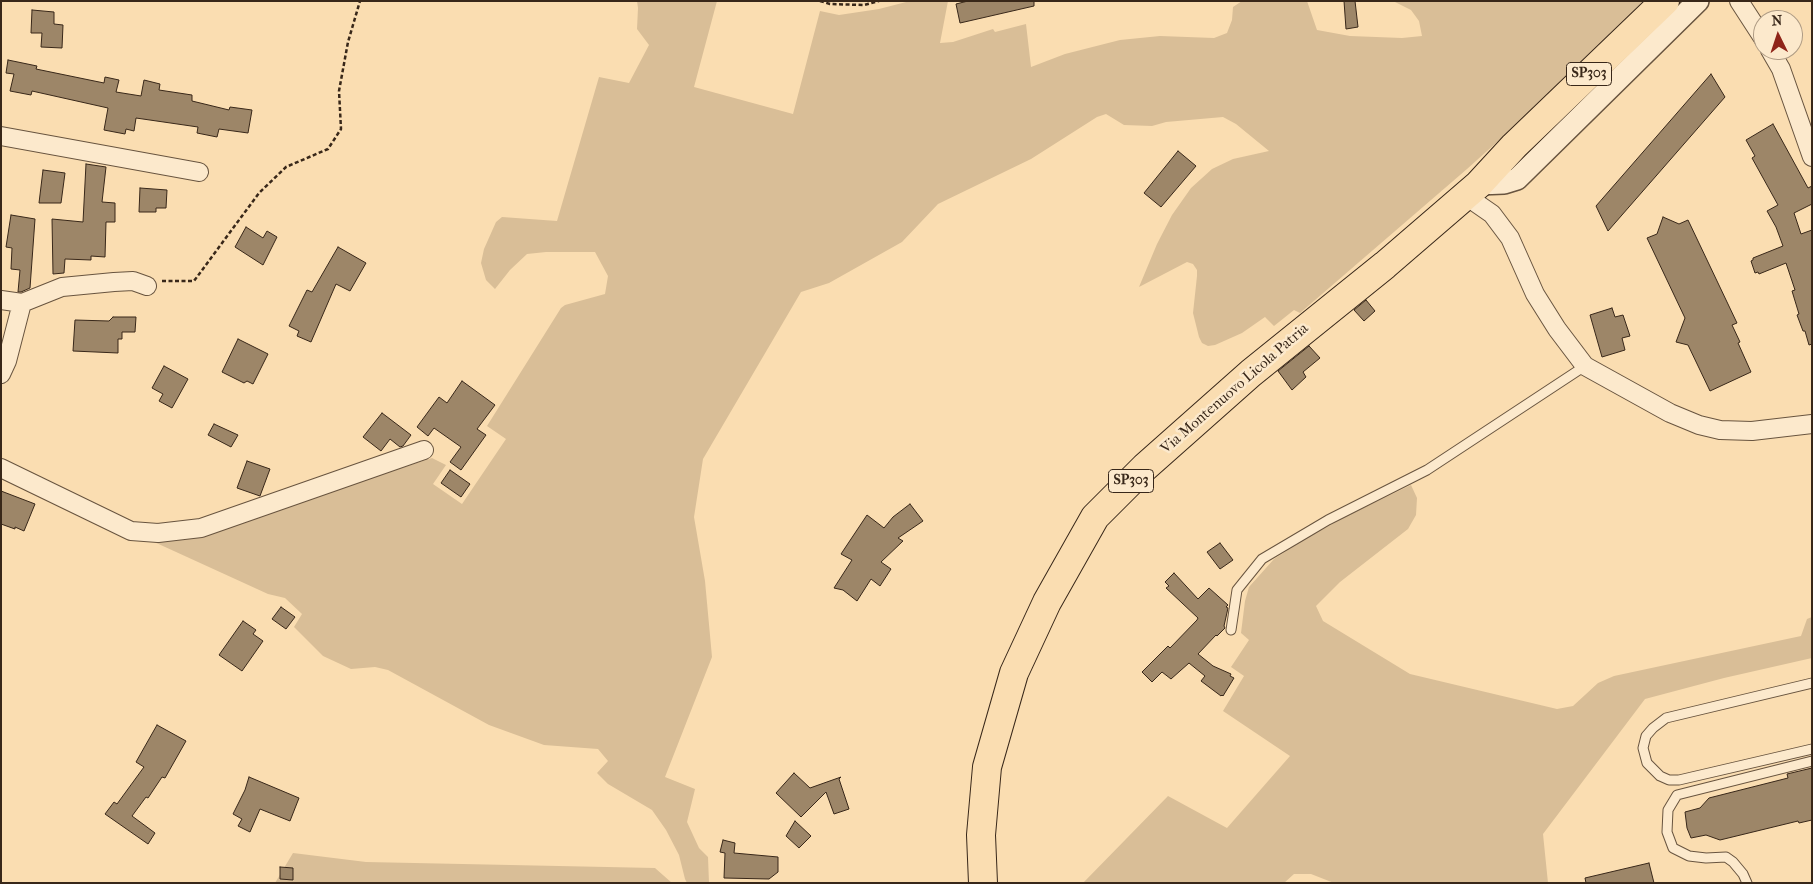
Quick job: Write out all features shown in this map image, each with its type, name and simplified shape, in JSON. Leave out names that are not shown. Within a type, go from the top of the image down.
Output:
[{"type":"main road","name":"Via Montenuovo Licola Patria","points":[[983,883],[981,835],[987,767],[1014,673],[1047,602],[1095,517],[1145,468],[1251,372],[1385,265],[1473,190],[1524,155],[1665,1]]},
{"type":"street","points":[[1524,155],[1698,1]]},
{"type":"street","points":[[1740,1],[1753,22]]},
{"type":"street","points":[[1776,60],[1781,69],[1812,157]]},
{"type":"street","points":[[1,136],[199,172]]},
{"type":"street","points":[[1473,190],[1510,238],[1536,294],[1557,329],[1585,366],[1670,413],[1699,425],[1720,430],[1752,431],[1812,424]]},
{"type":"street","points":[[1,300],[22,303],[62,287],[133,281],[147,286]]},
{"type":"street","points":[[1,374],[7,361],[22,303]]},
{"type":"street","points":[[1,468],[132,531],[158,533],[201,528],[424,450]]},
{"type":"lane","points":[[1231,630],[1237,590],[1262,559],[1328,520],[1427,470],[1585,366]]},
{"type":"lane","points":[[1812,684],[1666,718],[1646,736],[1643,748],[1647,763],[1660,776],[1670,780],[1678,780],[1812,749]]},
{"type":"lane","points":[[1746,883],[1743,874],[1734,862],[1726,858],[1690,856],[1673,848],[1666,832],[1668,810],[1678,795],[1812,761]]},
{"type":"path","points":[[147,286],[160,281],[194,281],[259,193],[286,168],[328,149],[340,129],[339,91],[348,42],[360,1]]},
{"type":"path","points":[[820,1],[830,4],[864,4],[879,1]]},
{"type":"shaded area","points":[[637,1],[717,1],[694,87],[793,114],[820,11],[839,15],[879,9],[910,1],[948,1],[940,43],[953,42],[993,29],[995,32],[1026,24],[1031,67],[1065,54],[1120,40],[1160,36],[1214,38],[1227,33],[1232,20],[1233,7],[1242,1],[1307,1],[1317,30],[1350,36],[1402,38],[1422,36],[1419,21],[1411,10],[1393,1],[1654,1],[1467,169],[1300,313],[1294,310],[1274,326],[1265,317],[1242,333],[1215,345],[1208,346],[1202,343],[1199,337],[1193,313],[1197,270],[1193,264],[1187,262],[1139,287],[1157,244],[1172,215],[1191,188],[1212,169],[1233,159],[1269,151],[1236,124],[1223,117],[1166,122],[1152,126],[1124,125],[1106,114],[1097,117],[1031,159],[938,204],[902,242],[829,283],[801,292],[703,459],[694,517],[705,581],[712,657],[665,777],[695,789],[687,822],[699,848],[708,857],[709,883],[687,883],[679,855],[666,830],[652,810],[608,784],[597,773],[608,761],[598,749],[544,745],[489,725],[388,670],[375,667],[351,669],[323,656],[294,627],[302,614],[285,598],[268,594],[152,541],[196,536],[432,458],[446,465],[433,484],[462,504],[506,439],[487,426],[561,308],[565,305],[605,294],[608,276],[595,252],[527,254],[510,270],[495,289],[486,280],[481,263],[484,249],[496,222],[502,217],[557,221],[599,77],[629,83],[649,45],[637,29]]},
{"type":"shaded area","points":[[1411,485],[1417,498],[1416,515],[1408,529],[1340,582],[1316,606],[1323,621],[1410,674],[1557,709],[1573,706],[1598,683],[1614,676],[1801,636],[1807,619],[1812,617],[1812,658],[1724,678],[1645,699],[1543,834],[1548,883],[1334,883],[1311,874],[1294,874],[1284,883],[1083,883],[1168,796],[1227,828],[1290,756],[1223,711],[1244,676],[1231,667],[1249,640],[1241,633],[1245,601],[1249,587],[1274,559],[1305,539]]},
{"type":"shaded area","points":[[293,853],[366,862],[655,868],[672,883],[275,883]]},
{"type":"building","points":[[968,1],[1034,1],[1034,6],[960,23],[956,4]]},
{"type":"building","points":[[1344,1],[1355,1],[1358,27],[1346,29]]},
{"type":"building","points":[[32,10],[54,12],[54,24],[63,25],[62,48],[41,47],[42,33],[31,33]]},
{"type":"building","points":[[8,60],[37,66],[36,69],[104,83],[105,77],[119,80],[116,92],[141,96],[144,80],[160,84],[159,90],[192,95],[192,101],[229,110],[230,107],[252,110],[248,133],[219,129],[217,137],[197,133],[198,127],[136,118],[134,131],[126,129],[125,134],[104,130],[108,108],[32,91],[31,95],[10,91],[14,74],[6,73]]},
{"type":"building","points":[[1711,74],[1725,97],[1608,231],[1596,206]]},
{"type":"building","points":[[1773,124],[1808,188],[1812,186],[1812,204],[1794,213],[1801,234],[1812,230],[1812,344],[1809,345],[1797,315],[1799,314],[1792,291],[1795,290],[1786,263],[1759,274],[1758,272],[1755,273],[1751,261],[1753,258],[1783,246],[1776,227],[1767,211],[1778,205],[1752,158],[1755,156],[1746,140]]},
{"type":"building","points":[[1178,151],[1196,166],[1161,207],[1144,193]]},
{"type":"building","points":[[86,164],[106,167],[102,202],[115,203],[115,222],[106,222],[105,257],[91,256],[91,260],[65,259],[64,273],[53,274],[52,219],[83,222]]},
{"type":"building","points":[[43,170],[65,173],[61,203],[39,203]]},
{"type":"building","points":[[140,188],[167,190],[166,208],[156,208],[156,212],[139,212]]},
{"type":"building","points":[[11,215],[35,219],[30,288],[21,292],[18,292],[20,270],[11,269],[12,248],[6,247]]},
{"type":"building","points":[[1663,217],[1679,224],[1688,220],[1737,323],[1732,325],[1751,372],[1710,391],[1688,345],[1676,342],[1685,318],[1647,238],[1657,234]]},
{"type":"building","points":[[246,227],[263,238],[267,231],[277,237],[263,265],[235,247]]},
{"type":"building","points":[[338,247],[366,263],[350,291],[336,284],[311,342],[297,336],[299,331],[289,326],[307,290],[312,292]]},
{"type":"building","points":[[1366,300],[1375,311],[1364,321],[1354,310]]},
{"type":"building","points":[[1612,308],[1615,317],[1623,315],[1630,336],[1622,338],[1625,350],[1602,357],[1590,315]]},
{"type":"building","points":[[113,317],[136,317],[135,332],[122,332],[122,339],[118,339],[118,353],[73,351],[75,320],[109,321]]},
{"type":"building","points":[[238,339],[268,354],[253,384],[247,381],[244,383],[222,372]]},
{"type":"building","points":[[1309,346],[1320,358],[1303,372],[1306,377],[1292,390],[1278,371]]},
{"type":"building","points":[[164,366],[188,379],[172,408],[159,401],[163,394],[152,388]]},
{"type":"building","points":[[462,381],[495,405],[477,429],[486,435],[461,470],[450,462],[461,447],[434,428],[428,436],[417,427],[439,397],[447,403]]},
{"type":"building","points":[[382,413],[411,435],[403,446],[400,447],[390,439],[381,451],[363,437]]},
{"type":"building","points":[[214,424],[238,435],[231,447],[208,435]]},
{"type":"building","points":[[247,461],[270,469],[260,496],[237,488]]},
{"type":"building","points":[[450,470],[470,484],[461,497],[441,483]]},
{"type":"building","points":[[1,491],[35,504],[24,531],[1,524]]},
{"type":"building","points":[[910,504],[923,521],[898,538],[903,541],[881,562],[891,569],[880,586],[871,579],[857,601],[843,590],[834,588],[852,560],[841,554],[867,515],[884,528],[893,517]]},
{"type":"building","points":[[1220,543],[1233,560],[1220,569],[1207,552]]},
{"type":"building","points":[[1174,573],[1198,599],[1209,588],[1228,605],[1226,607],[1228,608],[1225,628],[1198,654],[1213,666],[1231,674],[1230,676],[1234,678],[1223,696],[1201,681],[1205,676],[1189,663],[1171,679],[1162,672],[1152,682],[1142,672],[1168,646],[1170,648],[1198,618],[1166,588],[1169,586],[1165,582]]},
{"type":"building","points":[[281,607],[295,617],[286,629],[272,619]]},
{"type":"building","points":[[243,621],[256,630],[253,634],[263,641],[242,671],[219,655]]},
{"type":"building","points":[[157,725],[186,741],[165,778],[162,777],[148,798],[146,797],[132,816],[155,833],[148,844],[105,814],[114,802],[117,804],[144,767],[136,762]]},
{"type":"building","points":[[1812,768],[1812,820],[1799,823],[1798,821],[1720,840],[1706,835],[1691,838],[1687,828],[1685,812],[1700,808],[1709,798],[1788,778],[1787,774]]},
{"type":"building","points":[[794,773],[810,788],[841,777],[839,779],[849,809],[834,814],[826,792],[801,817],[776,793]]},
{"type":"building","points":[[249,777],[299,798],[290,821],[260,809],[250,832],[238,826],[242,819],[233,814]]},
{"type":"building","points":[[795,821],[811,836],[799,848],[786,836]]},
{"type":"building","points":[[723,840],[735,843],[734,853],[778,857],[778,872],[769,879],[724,878],[725,853],[720,852]]},
{"type":"building","points":[[1649,863],[1654,883],[1586,883],[1585,878]]},
{"type":"building","points":[[280,867],[293,868],[293,880],[280,879]]}]
